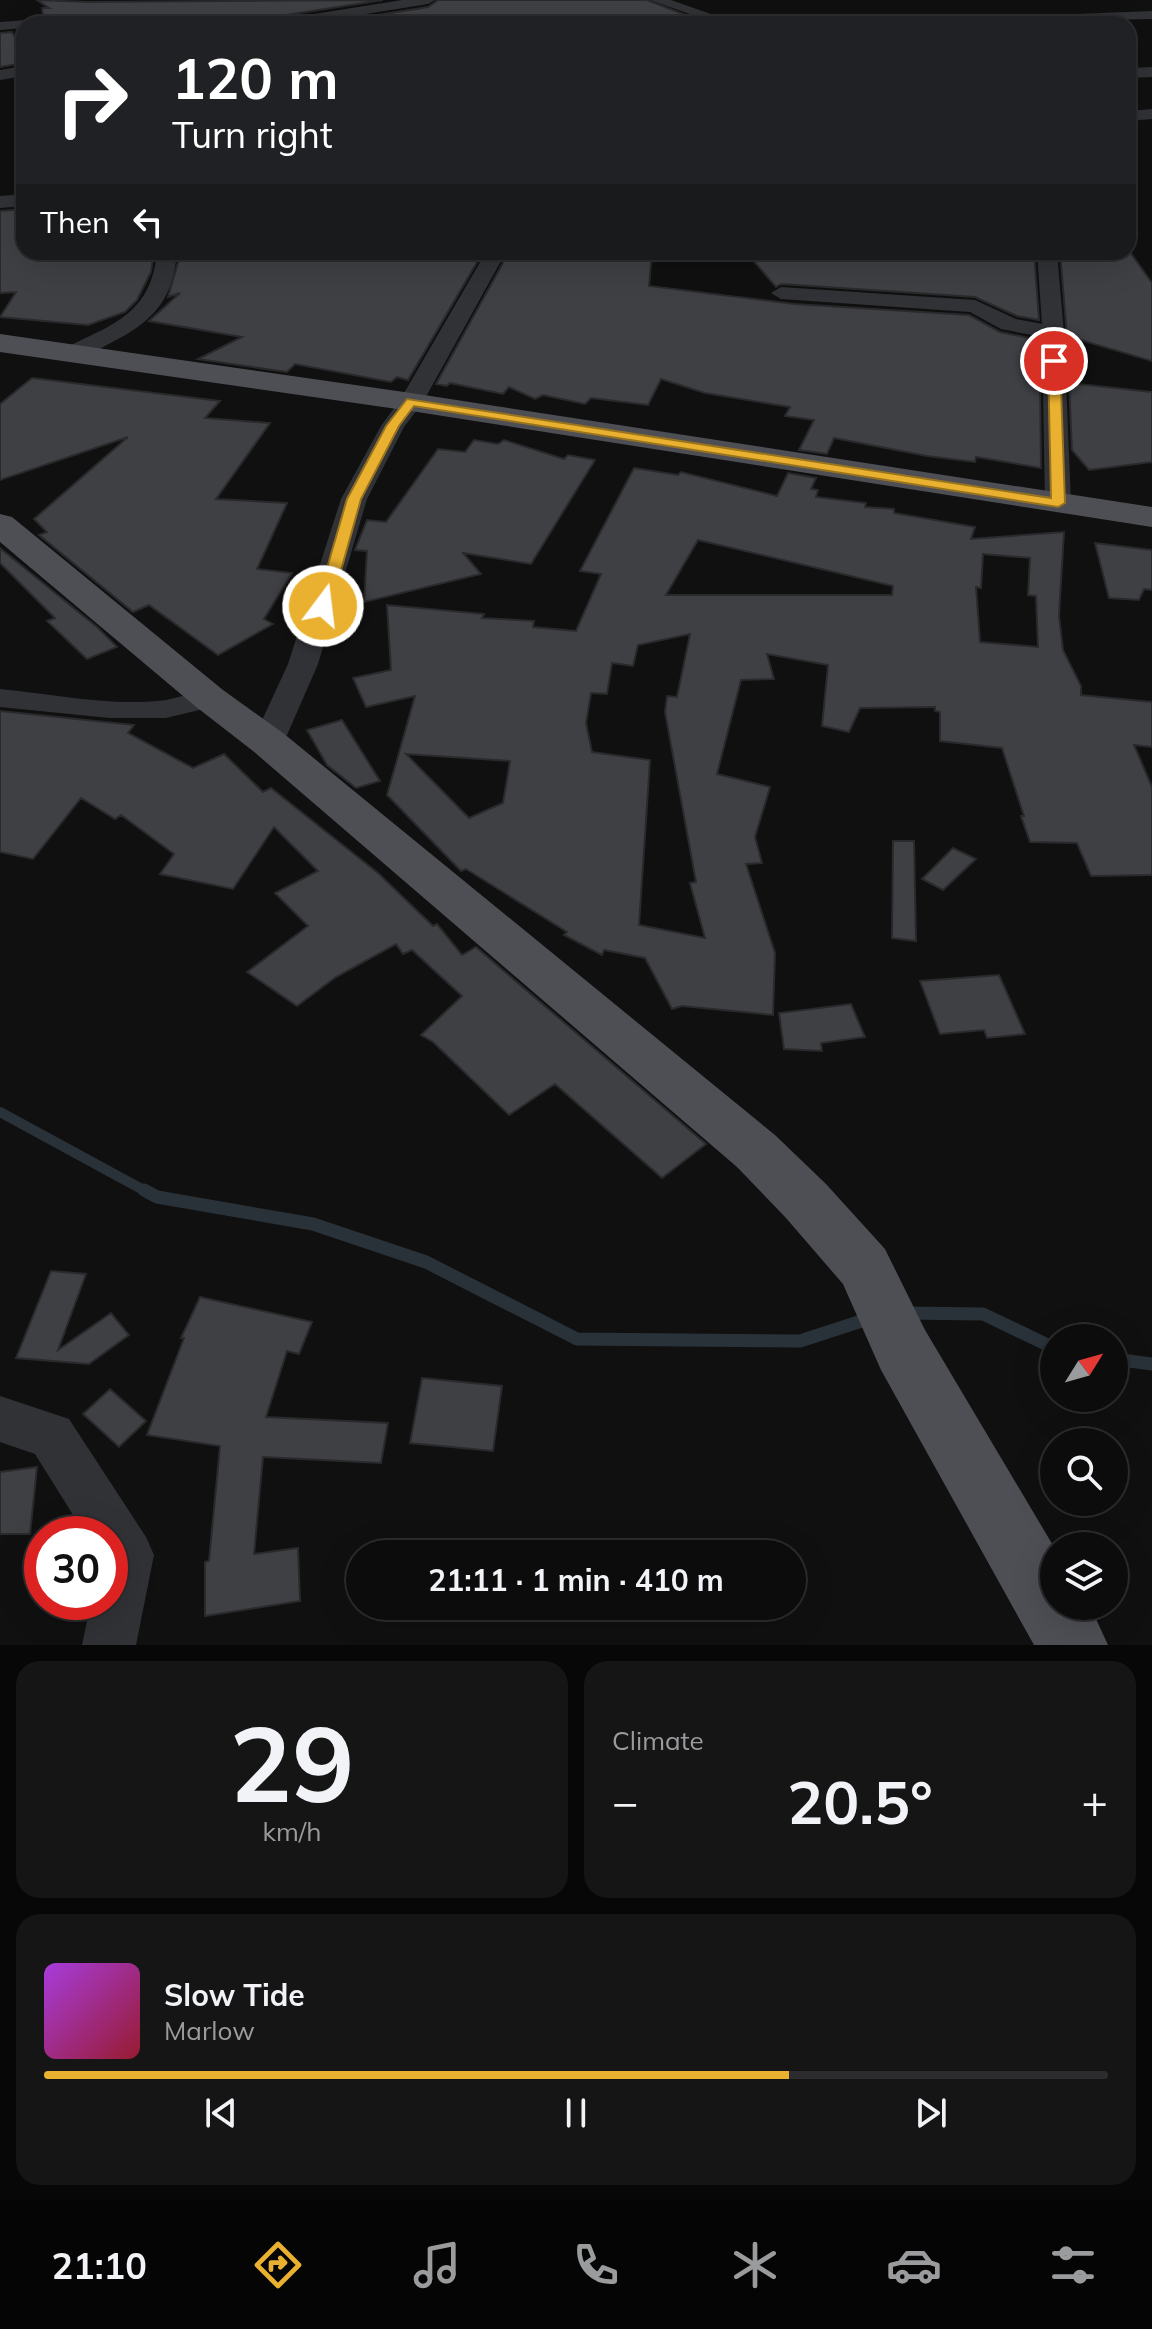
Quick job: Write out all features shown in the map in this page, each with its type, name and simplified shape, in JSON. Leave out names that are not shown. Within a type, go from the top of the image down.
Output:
[{"type":"main road","points":[[0,343],[411,402],[1152,517]]},
{"type":"main road","points":[[0,524],[209,698],[268,742],[756,1151],[806,1201],[864,1267],[903,1350],[1073,1645]]},
{"type":"street","points":[[324,16],[428,0]]},
{"type":"street","points":[[657,0],[707,16]]},
{"type":"street","points":[[1101,0],[1129,16],[1152,15]]},
{"type":"street","points":[[281,6],[306,16]]},
{"type":"street","points":[[37,13],[43,16]]},
{"type":"street","points":[[75,352],[138,321],[161,292],[166,260]]},
{"type":"street","points":[[268,742],[303,664],[354,499],[393,426],[411,402],[491,260]]},
{"type":"street","points":[[1048,260],[1058,503]]},
{"type":"street","points":[[781,293],[975,306],[1009,324],[1053,333]]},
{"type":"street","points":[[0,698],[110,709],[166,709],[209,698]]},
{"type":"street","points":[[0,1419],[52,1436],[128,1555],[109,1645]]},
{"type":"building","points":[[37,0],[383,0],[280,16],[43,16],[42,8],[49,8]]},
{"type":"building","points":[[438,0],[647,0],[688,16],[372,16],[428,7]]},
{"type":"building","points":[[12,32],[16,39],[16,64],[0,67],[0,33]]},
{"type":"building","points":[[16,210],[16,260],[153,260],[151,272],[137,300],[125,312],[88,325],[0,317],[16,292],[0,293],[0,211]]},
{"type":"building","points":[[179,260],[478,260],[408,380],[397,377],[391,382],[295,364],[287,372],[198,359],[242,337],[149,321],[180,293],[168,297]]},
{"type":"building","points":[[505,260],[651,260],[649,286],[794,304],[969,315],[1000,332],[1029,338],[1040,378],[1041,468],[976,457],[975,462],[927,456],[834,438],[827,454],[799,450],[814,420],[785,416],[790,407],[705,393],[661,379],[648,405],[591,398],[585,404],[543,395],[535,399],[509,387],[503,394],[450,383],[447,386],[436,384]]},
{"type":"building","points":[[753,260],[1035,260],[1039,320],[1017,316],[975,297],[781,284],[776,287]]},
{"type":"building","points":[[1061,260],[1136,260],[1152,283],[1152,361],[1067,336]]},
{"type":"building","points":[[32,378],[220,401],[205,418],[270,423],[216,499],[287,503],[257,569],[292,573],[264,619],[273,624],[218,655],[149,605],[133,612],[39,535],[47,532],[34,519],[128,437],[0,480],[0,404]]},
{"type":"building","points":[[1069,383],[1152,392],[1152,462],[1089,470],[1072,450]]},
{"type":"building","points":[[474,440],[498,444],[504,440],[564,459],[568,455],[595,460],[531,564],[463,553],[481,574],[364,602],[367,551],[355,550],[367,520],[386,522],[438,449],[465,452]]},
{"type":"building","points":[[634,468],[678,475],[681,472],[777,496],[788,473],[816,478],[811,489],[818,490],[816,497],[866,503],[865,507],[894,509],[894,513],[975,527],[971,539],[1064,532],[1059,616],[1063,650],[1081,686],[1081,695],[1152,702],[1152,747],[1134,745],[1152,787],[1152,875],[1091,876],[1077,843],[1030,842],[1002,748],[940,741],[940,712],[935,711],[935,707],[860,708],[849,732],[822,726],[828,665],[767,654],[774,679],[741,680],[717,774],[770,787],[755,837],[762,863],[746,864],[775,953],[773,1015],[682,1006],[672,1009],[645,958],[604,950],[602,955],[564,935],[567,932],[466,869],[461,871],[387,795],[415,696],[366,707],[353,678],[391,670],[387,605],[484,614],[482,618],[534,621],[533,627],[576,631],[601,574],[580,571]],"holes":[[[698,540],[893,586],[892,595],[666,595]],[[983,554],[1030,558],[1028,595],[1036,596],[1038,647],[980,642],[976,587],[981,588]],[[690,634],[677,697],[667,696],[665,712],[696,882],[690,883],[705,938],[639,925],[650,760],[592,752],[586,723],[591,693],[607,694],[612,663],[633,666],[638,645]],[[406,754],[510,761],[503,803],[469,818]]]},
{"type":"building","points":[[1095,543],[1152,550],[1152,590],[1144,589],[1139,600],[1109,598]]},
{"type":"building","points":[[0,548],[117,647],[87,659],[47,621],[55,618],[0,563]]},
{"type":"building","points":[[0,711],[134,725],[128,733],[193,768],[224,754],[263,792],[271,788],[378,873],[433,926],[437,924],[462,955],[476,947],[706,1144],[662,1178],[555,1084],[509,1115],[433,1042],[421,1035],[462,996],[412,950],[403,954],[396,944],[336,977],[297,1006],[247,972],[308,926],[275,893],[318,871],[274,827],[233,889],[160,874],[174,854],[121,815],[115,819],[81,798],[33,859],[0,852]]},
{"type":"building","points":[[342,720],[380,781],[356,788],[327,765],[307,730]]},
{"type":"building","points":[[893,841],[914,841],[916,941],[892,938]]},
{"type":"building","points":[[953,848],[976,859],[943,890],[922,879]]},
{"type":"building","points":[[999,975],[1025,1034],[987,1038],[984,1030],[940,1034],[920,981]]},
{"type":"building","points":[[851,1004],[865,1037],[821,1043],[822,1051],[784,1049],[779,1013]]},
{"type":"building","points":[[51,1271],[86,1274],[58,1350],[111,1313],[129,1335],[89,1364],[16,1358]]},
{"type":"building","points":[[200,1297],[312,1322],[299,1354],[287,1351],[266,1417],[388,1423],[381,1463],[263,1457],[254,1554],[298,1548],[300,1601],[205,1616],[205,1562],[209,1561],[220,1446],[147,1435],[184,1338],[181,1338]]},
{"type":"building","points":[[422,1378],[502,1386],[493,1451],[410,1443]]},
{"type":"building","points":[[110,1389],[146,1421],[119,1447],[83,1414]]},
{"type":"building","points":[[37,1467],[32,1516],[24,1516],[24,1534],[0,1534],[0,1472]]},
{"type":"waterway","points":[[0,1112],[147,1192]]},
{"type":"waterway","points":[[144,1190],[157,1197],[313,1224],[426,1262],[577,1339],[800,1341],[871,1318]]},
{"type":"waterway","points":[[905,1313],[983,1314],[1040,1341]]},
{"type":"waterway","points":[[1128,1361],[1152,1364]]},
{"type":"route","points":[[323,606],[354,499],[393,426],[411,402],[1058,503],[1054,361]]}]
